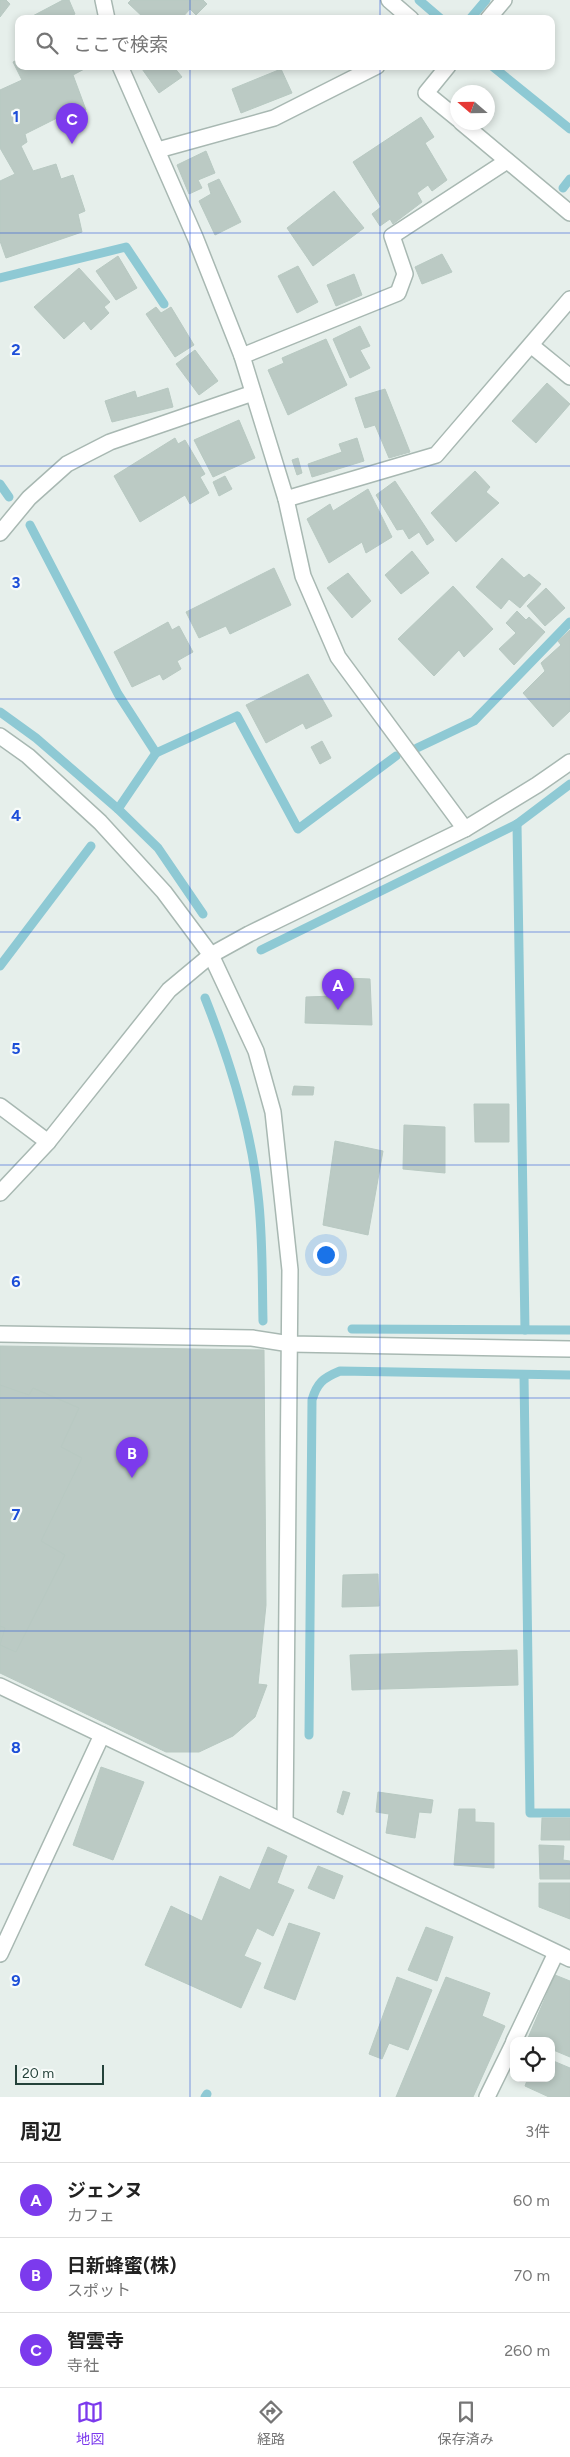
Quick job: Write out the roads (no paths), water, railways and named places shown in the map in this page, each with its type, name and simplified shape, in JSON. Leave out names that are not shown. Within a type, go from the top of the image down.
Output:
[{"type":"street","points":[[103,0],[106,15]]},
{"type":"street","points":[[389,0],[406,15]]},
{"type":"street","points":[[491,15],[504,0]]},
{"type":"street","points":[[122,70],[195,236],[242,356],[286,499],[303,576],[338,657],[465,829]]},
{"type":"street","points":[[158,150],[274,118],[369,70]]},
{"type":"street","points":[[445,70],[426,93],[450,112]]},
{"type":"street","points":[[470,130],[570,213]]},
{"type":"street","points":[[242,356],[398,294],[405,274],[392,236],[507,161]]},
{"type":"street","points":[[286,499],[436,455],[532,346],[570,299]]},
{"type":"street","points":[[532,346],[570,377]]},
{"type":"street","points":[[0,533],[29,498],[67,464],[110,442],[253,393]]},
{"type":"street","points":[[0,736],[28,756],[100,822],[164,892],[211,955],[256,1051],[273,1112],[290,1270],[285,1821]]},
{"type":"street","points":[[0,1193],[48,1142],[169,990],[211,955],[249,934],[465,829],[537,786],[570,762]]},
{"type":"street","points":[[0,1106],[48,1142]]},
{"type":"street","points":[[0,1334],[252,1338],[290,1344],[570,1349]]},
{"type":"street","points":[[0,1686],[570,1959]]},
{"type":"street","points":[[0,1954],[102,1735]]},
{"type":"street","points":[[516,2037],[556,1953]]},
{"type":"street","points":[[487,2097],[510,2049]]},
{"type":"waterway","points":[[419,0],[436,15]]},
{"type":"waterway","points":[[473,15],[486,0]]},
{"type":"waterway","points":[[497,70],[570,129]]},
{"type":"waterway","points":[[563,188],[570,179]]},
{"type":"waterway","points":[[0,278],[126,247],[164,304]]},
{"type":"waterway","points":[[0,484],[9,497]]},
{"type":"waterway","points":[[30,525],[118,694],[156,753],[237,716],[298,829],[396,756]]},
{"type":"waterway","points":[[417,748],[474,721],[570,622]]},
{"type":"waterway","points":[[0,712],[36,738],[118,809]]},
{"type":"waterway","points":[[156,753],[118,809],[158,848],[203,914]]},
{"type":"waterway","points":[[261,950],[517,824],[570,784]]},
{"type":"waterway","points":[[517,824],[525,1330]]},
{"type":"waterway","points":[[0,966],[91,846]]},
{"type":"waterway","points":[[205,998],[231,1070],[245,1119],[255,1170],[261,1226],[263,1321]]},
{"type":"waterway","points":[[352,1329],[570,1330]]},
{"type":"waterway","points":[[309,1735],[312,1400],[316,1389],[325,1379],[340,1371],[570,1375]]},
{"type":"waterway","points":[[524,1375],[530,1813],[570,1813]]},
{"type":"place","name":"智雲寺","points":[[72,144]]},
{"type":"place","name":"ジェンヌ","points":[[338,1010]]},
{"type":"place","name":"日新蜂蜜(株)","points":[[132,1478]]}]
